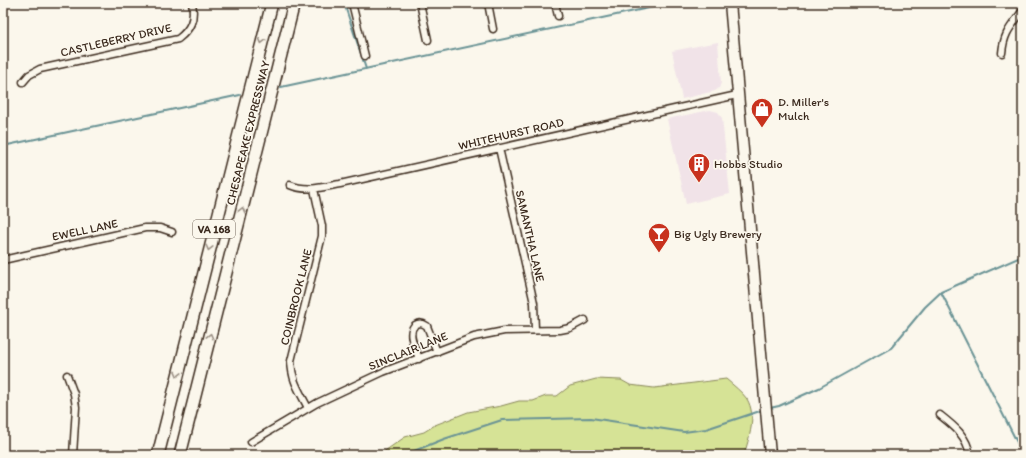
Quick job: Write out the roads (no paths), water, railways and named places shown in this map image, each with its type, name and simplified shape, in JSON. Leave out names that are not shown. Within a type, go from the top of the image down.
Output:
[{"type":"highway","name":"CHESAPEAKE EXPRESSWAY","points":[[158,455],[272,3]]},
{"type":"highway","name":"CHESAPEAKE EXPRESSWAY","points":[[180,455],[294,3]]},
{"type":"main road","points":[[730,3],[770,455]]},
{"type":"street","name":"CASTLEBERRY DRIVE","points":[[24,82],[29,75],[40,69],[178,39],[187,31],[192,20],[194,11],[192,3]]},
{"type":"street","points":[[352,3],[365,56]]},
{"type":"street","points":[[420,3],[428,40]]},
{"type":"street","points":[[488,3],[493,29]]},
{"type":"street","points":[[555,3],[558,16]]},
{"type":"street","points":[[1002,53],[1006,33],[1023,10]]},
{"type":"street","name":"WHITEHURST ROAD","points":[[290,185],[304,189],[314,189],[737,95]]},
{"type":"street","name":"SAMANTHA LANE","points":[[498,148],[534,303],[535,330]]},
{"type":"street","name":"COINBROOK LANE","points":[[308,408],[292,377],[291,361],[322,236],[322,226],[314,189]]},
{"type":"street","name":"EWELL LANE","points":[[3,260],[146,228],[160,228],[172,232]]},
{"type":"street","name":"SINCLAIR LANE","points":[[250,442],[308,408],[383,372],[474,337],[504,331],[560,330],[570,328],[585,320]]},
{"type":"street","points":[[419,359],[411,335],[414,326],[418,324],[423,323],[427,326],[437,352]]},
{"type":"street","points":[[67,375],[74,394],[76,407],[73,455]]},
{"type":"street","points":[[940,415],[955,426],[960,432],[968,447],[970,455]]},
{"type":"waterway","points":[[344,3],[366,69]]},
{"type":"waterway","points":[[281,87],[672,3]]},
{"type":"waterway","points":[[257,92],[264,90]]},
{"type":"waterway","points":[[3,146],[240,95]]},
{"type":"waterway","points":[[770,408],[779,406],[819,388],[891,348],[925,307],[941,292],[1023,256]]},
{"type":"waterway","points":[[941,292],[1023,454]]},
{"type":"waterway","points":[[404,455],[444,439],[502,420],[591,418],[684,432],[706,429],[763,410]]},
{"type":"place","name":"D. Miller's Mulch","points":[[762,128]]},
{"type":"place","name":"Hobbs Studio","points":[[699,184]]},
{"type":"place","name":"Big Ugly Brewery","points":[[659,254]]}]
